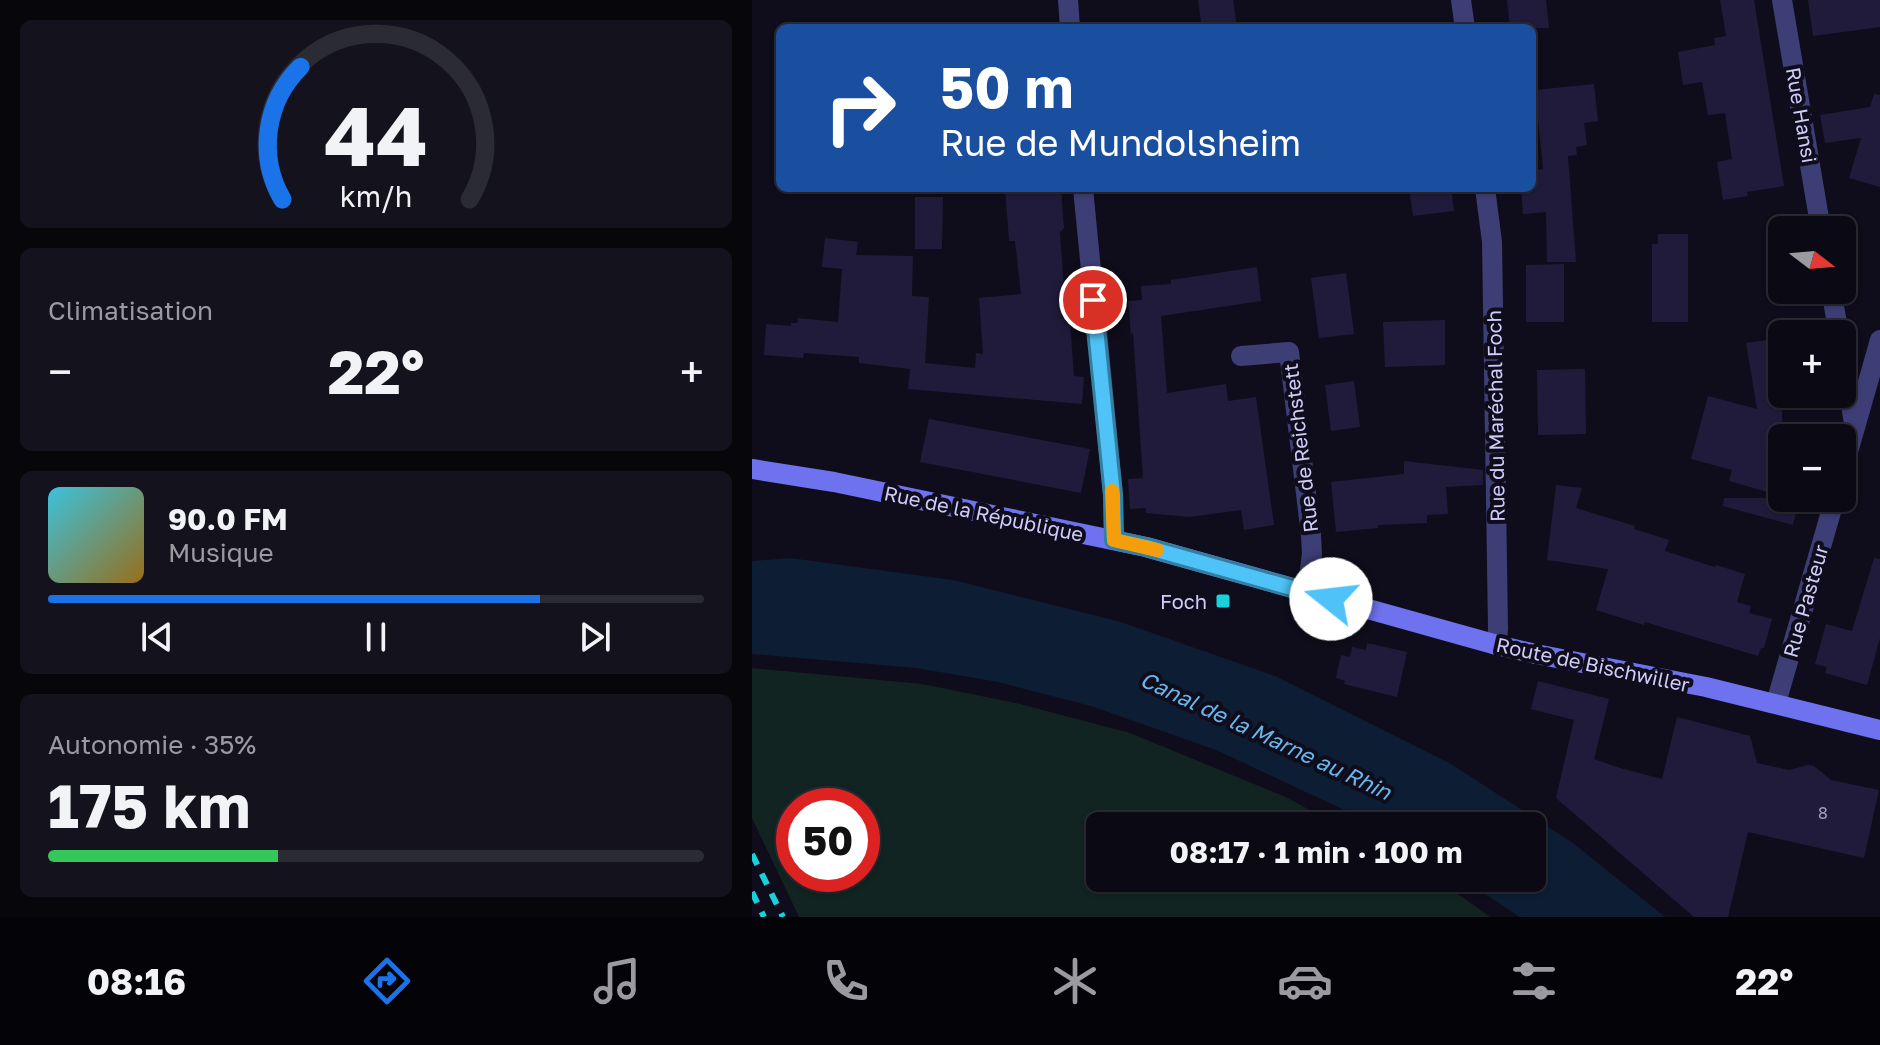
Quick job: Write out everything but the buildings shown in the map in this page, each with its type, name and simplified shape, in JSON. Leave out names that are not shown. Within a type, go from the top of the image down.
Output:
[{"type":"main road","name":"Rue de la République","points":[[752,469],[834,482],[1146,547],[1307,592]]},
{"type":"main road","name":"Route de Bischwiller","points":[[1307,592],[1497,645],[1706,687],[1880,730]]},
{"type":"street","points":[[1068,0],[1070,24]]},
{"type":"street","points":[[1461,0],[1464,24]]},
{"type":"street","name":"Rue Hansi","points":[[1782,0],[1819,216]]},
{"type":"street","points":[[1083,192],[1113,495],[1114,540]]},
{"type":"street","name":"Rue du Maréchal Foch","points":[[1486,192],[1492,242],[1497,645]]},
{"type":"street","points":[[1856,424],[1880,340]]},
{"type":"street","name":"Rue de Reichstett","points":[[1241,356],[1289,352],[1311,535],[1307,592]]},
{"type":"street","name":"Rue Pasteur","points":[[1776,703],[1831,512]]},
{"type":"green space","points":[[752,668],[922,684],[1020,704],[1130,733],[1288,798],[1313,812],[1086,812],[1086,892],[1454,892],[1490,917],[799,917],[787,892],[880,892],[880,788],[776,788],[776,869],[752,818]]},
{"type":"water","name":"Canal de la Marne au Rhin","points":[[790,558],[953,580],[1121,622],[1275,676],[1451,764],[1525,812],[1349,812],[1216,750],[1091,706],[998,682],[916,668],[752,654],[752,561]]},
{"type":"water","points":[[1546,826],[1573,843],[1665,917],[1520,917],[1482,892],[1546,892]]},
{"type":"railway","points":[[752,854],[783,917]]},
{"type":"railway","points":[[752,892],[764,917]]},
{"type":"slow traffic","points":[[1112,491],[1114,540],[1157,550]]},
{"type":"place","name":"Foch","points":[[1223,601]]},
{"type":"route","points":[[1093,300],[1113,495],[1114,540],[1331,599]]}]
